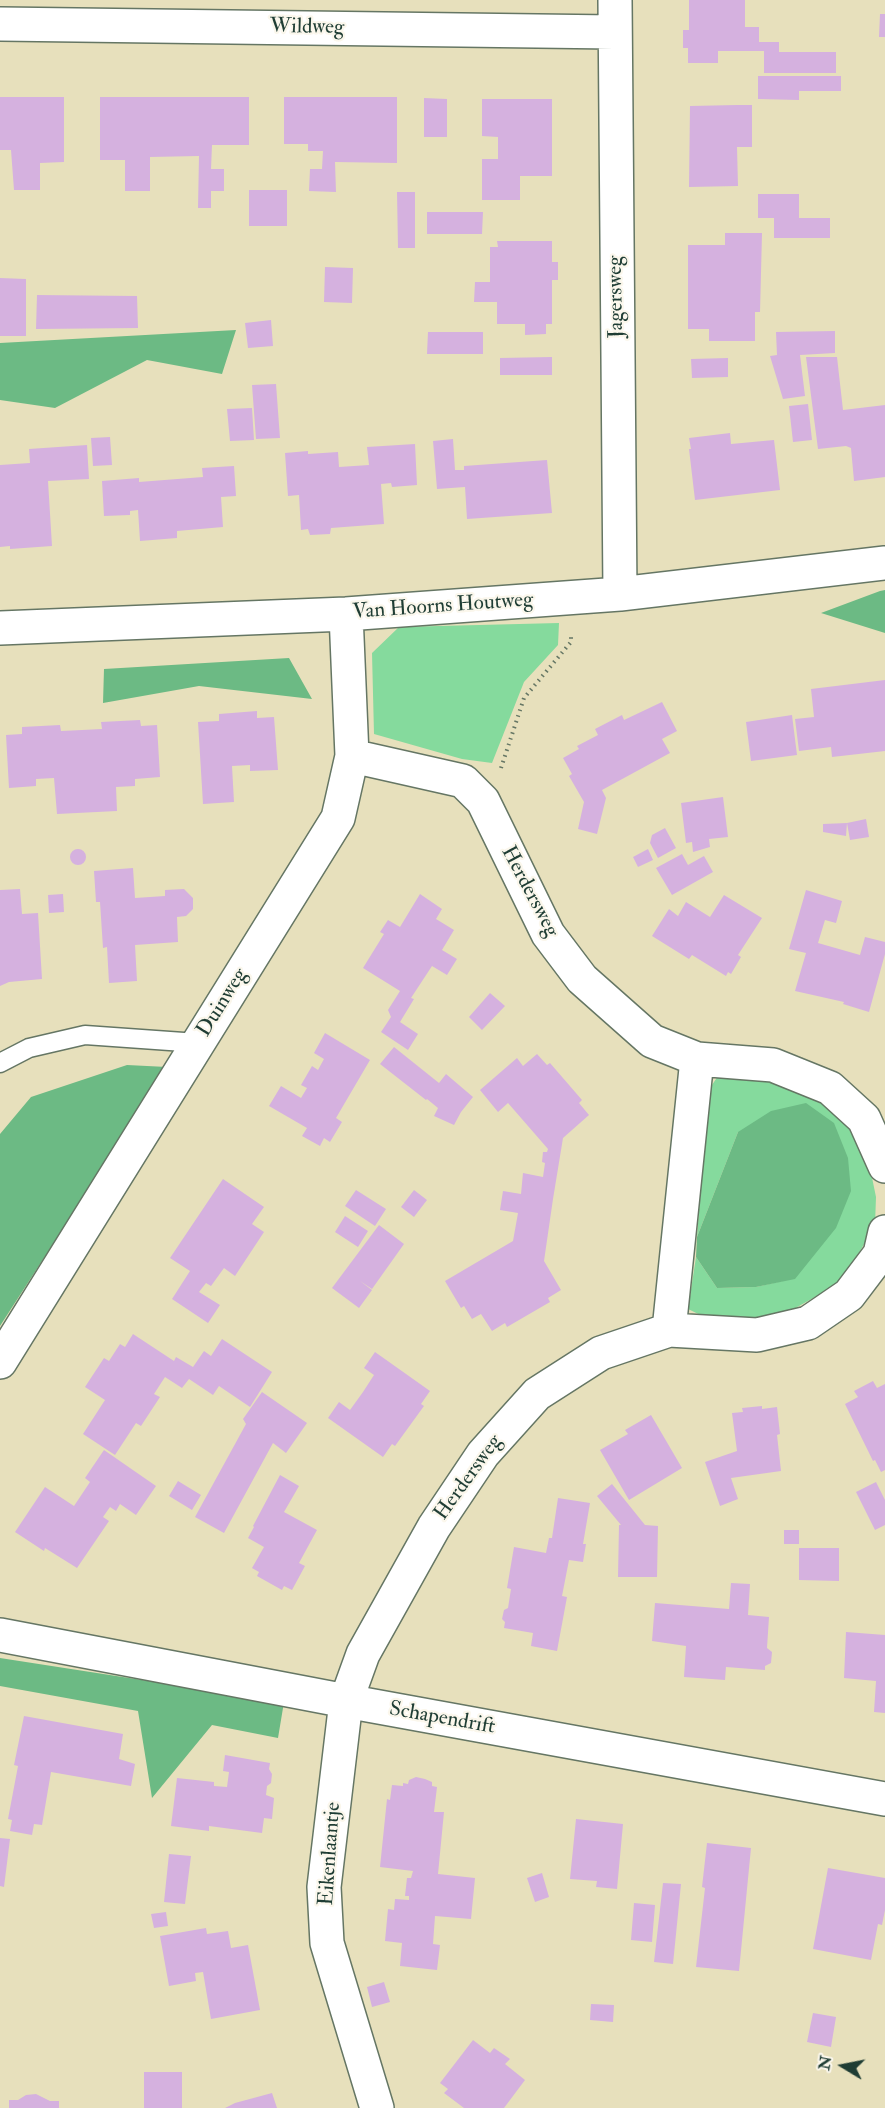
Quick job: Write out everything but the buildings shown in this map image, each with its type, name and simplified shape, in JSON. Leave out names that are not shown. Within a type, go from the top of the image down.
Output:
[{"type":"street","name":"Jagersweg","points":[[615,0],[620,594]]},
{"type":"street","name":"Wildweg","points":[[0,24],[614,32]]},
{"type":"street","name":"Van Hoorns Houtweg","points":[[0,628],[346,614],[620,594],[885,563]]},
{"type":"street","name":"Duinweg","points":[[0,1362],[338,818],[352,756],[346,614]]},
{"type":"street","name":"Herdersweg","points":[[352,756],[463,781],[483,801],[548,933],[582,979],[652,1041],[697,1059],[773,1065],[830,1088],[864,1119],[885,1166]]},
{"type":"street","points":[[669,1330],[697,1059]]},
{"type":"street","name":"Herdersweg","points":[[346,1701],[363,1654],[434,1527],[483,1454],[537,1394],[600,1353],[669,1330],[757,1335],[808,1323],[849,1295],[880,1254],[885,1232]]},
{"type":"street","name":"Schapendrift","points":[[0,1635],[346,1701],[885,1799]]},
{"type":"street","name":"Eikenlaantje","points":[[346,1701],[324,1887],[327,1943],[377,2108]]},
{"type":"lane","points":[[0,1063],[29,1048],[85,1035],[198,1043]]},
{"type":"path","points":[[483,801],[495,786],[524,698],[571,642],[570,597]]},
{"type":"green space","points":[[236,330],[222,374],[147,360],[55,408],[0,400],[0,343]]},
{"type":"green space","points":[[885,590],[885,633],[821,613],[880,591]]},
{"type":"green space","points":[[559,623],[558,645],[524,682],[492,763],[462,759],[374,734],[372,653],[399,627]]},
{"type":"green space","points":[[289,658],[312,699],[199,686],[103,703],[104,669]]},
{"type":"green space","points":[[127,1065],[167,1067],[0,1326],[0,1134],[31,1097]]},
{"type":"green space","points":[[718,1076],[784,1082],[808,1092],[846,1119],[867,1153],[876,1197],[875,1225],[843,1281],[778,1318],[715,1322],[688,1309],[696,1257],[717,1288],[756,1287],[795,1278],[738,1132],[697,1237],[708,1091]]},
{"type":"green space","points":[[806,1103],[834,1123],[848,1158],[851,1191],[836,1228],[795,1279],[756,1287],[717,1288],[696,1257],[697,1237],[738,1132],[771,1111]]},
{"type":"green space","points":[[0,1658],[284,1702],[278,1738],[212,1725],[152,1798],[138,1711],[0,1686]]}]
